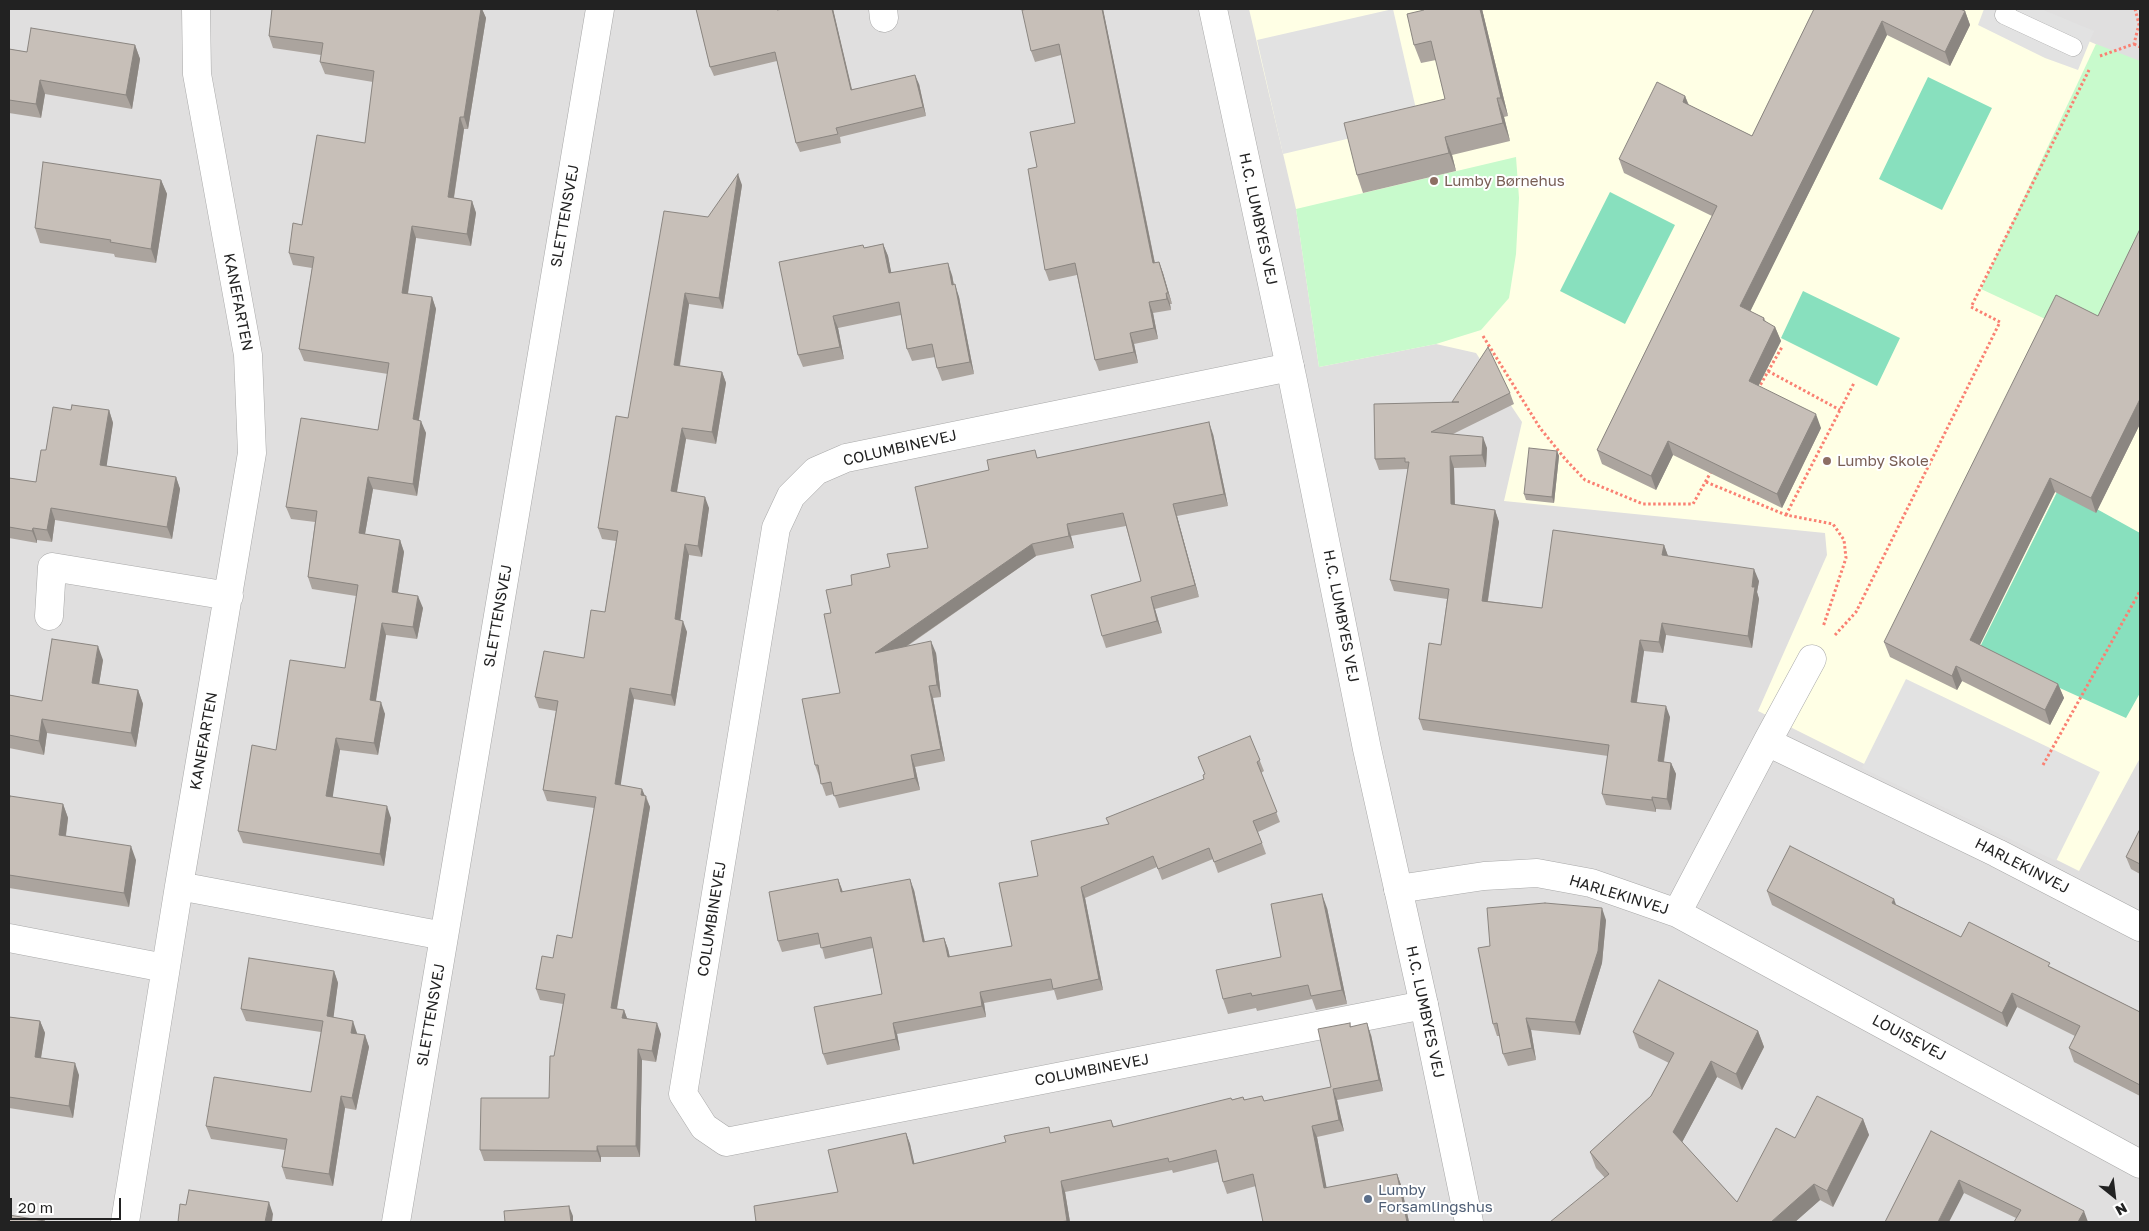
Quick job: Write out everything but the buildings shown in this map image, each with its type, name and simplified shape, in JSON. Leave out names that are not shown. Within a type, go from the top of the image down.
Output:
[{"type":"street","name":"KANEFARTEN","points":[[125,1222],[252,453],[248,355],[196,74],[196,9]]},
{"type":"street","name":"SLETTENSVEJ","points":[[396,1222],[600,9]]},
{"type":"street","name":"H.C. LUMBYES VEJ","points":[[1213,9],[1290,367],[1367,749],[1424,1005],[1469,1222]]},
{"type":"street","name":"COLUMBINEVEJ","points":[[1290,367],[846,458],[816,471],[791,496],[776,528],[683,1094],[704,1127],[726,1142],[1424,1005]]},
{"type":"street","points":[[49,616],[52,567],[229,596]]},
{"type":"street","name":"HARLEKINVEJ","points":[[1398,889],[1484,876],[1538,873],[1591,883],[1677,913],[1812,659]]},
{"type":"street","name":"HARLEKINVEJ","points":[[1767,742],[1997,853],[2140,927]]},
{"type":"street","points":[[179,886],[444,936]]},
{"type":"street","name":"LOUISEVEJ","points":[[1677,913],[2140,1164]]},
{"type":"street","points":[[9,938],[166,968]]},
{"type":"lane","points":[[2006,9],[2004,15],[2073,47]]},
{"type":"path","points":[[2134,44],[2139,24],[2135,9]]},
{"type":"path","points":[[2096,57],[2134,44],[2140,47]]},
{"type":"path","points":[[1812,659],[1856,612],[2000,322],[1972,307],[2091,66]]},
{"type":"path","points":[[1483,336],[1540,428],[1585,480],[1643,504],[1693,504],[1715,466]]},
{"type":"path","points":[[1754,395],[1782,347]]},
{"type":"path","points":[[1768,371],[1840,410]]},
{"type":"path","points":[[1786,515],[1854,384]]},
{"type":"path","points":[[1706,482],[1786,515],[1833,524],[1844,540],[1846,558],[1812,659]]},
{"type":"path","points":[[2043,766],[2140,591]]},
{"type":"shaded area","points":[[9,9],[2140,9],[2140,1222],[9,1222]]},
{"type":"shaded area","name":"Lumby Skole","points":[[1249,9],[2017,9],[2140,64],[2140,758],[2079,871],[1758,711],[1827,555],[1825,533],[1504,501],[1522,422],[1476,353],[1436,344],[1319,367],[1296,209]]},
{"type":"shaded area","points":[[1393,9],[1419,122],[1283,154],[1257,40]]},
{"type":"shaded area","points":[[1984,9],[2041,9],[2094,31],[2078,70],[2045,58],[1978,25]]},
{"type":"shaded area","points":[[1906,679],[2100,772],[2056,861],[1862,768]]},
{"type":"green space","points":[[2096,44],[2140,61],[2140,254],[2107,321],[2056,324],[1981,289]]},
{"type":"green space","points":[[1928,77],[1992,108],[1942,210],[1879,179]]},
{"type":"green space","points":[[1516,157],[1519,198],[1516,254],[1509,298],[1481,330],[1436,344],[1319,367],[1296,209]]},
{"type":"green space","points":[[1610,192],[1675,225],[1625,324],[1560,291]]},
{"type":"green space","points":[[1803,291],[1900,338],[1877,386],[1781,338]]},
{"type":"green space","points":[[2059,488],[2140,533],[2140,693],[2126,718],[1978,651]]},
{"type":"place","name":"Lumby Børnehus","points":[[1434,181]]},
{"type":"place","name":"Lumby Skole","points":[[1827,461]]},
{"type":"place","name":"Lumby Forsamlingshus","points":[[1368,1199]]}]
